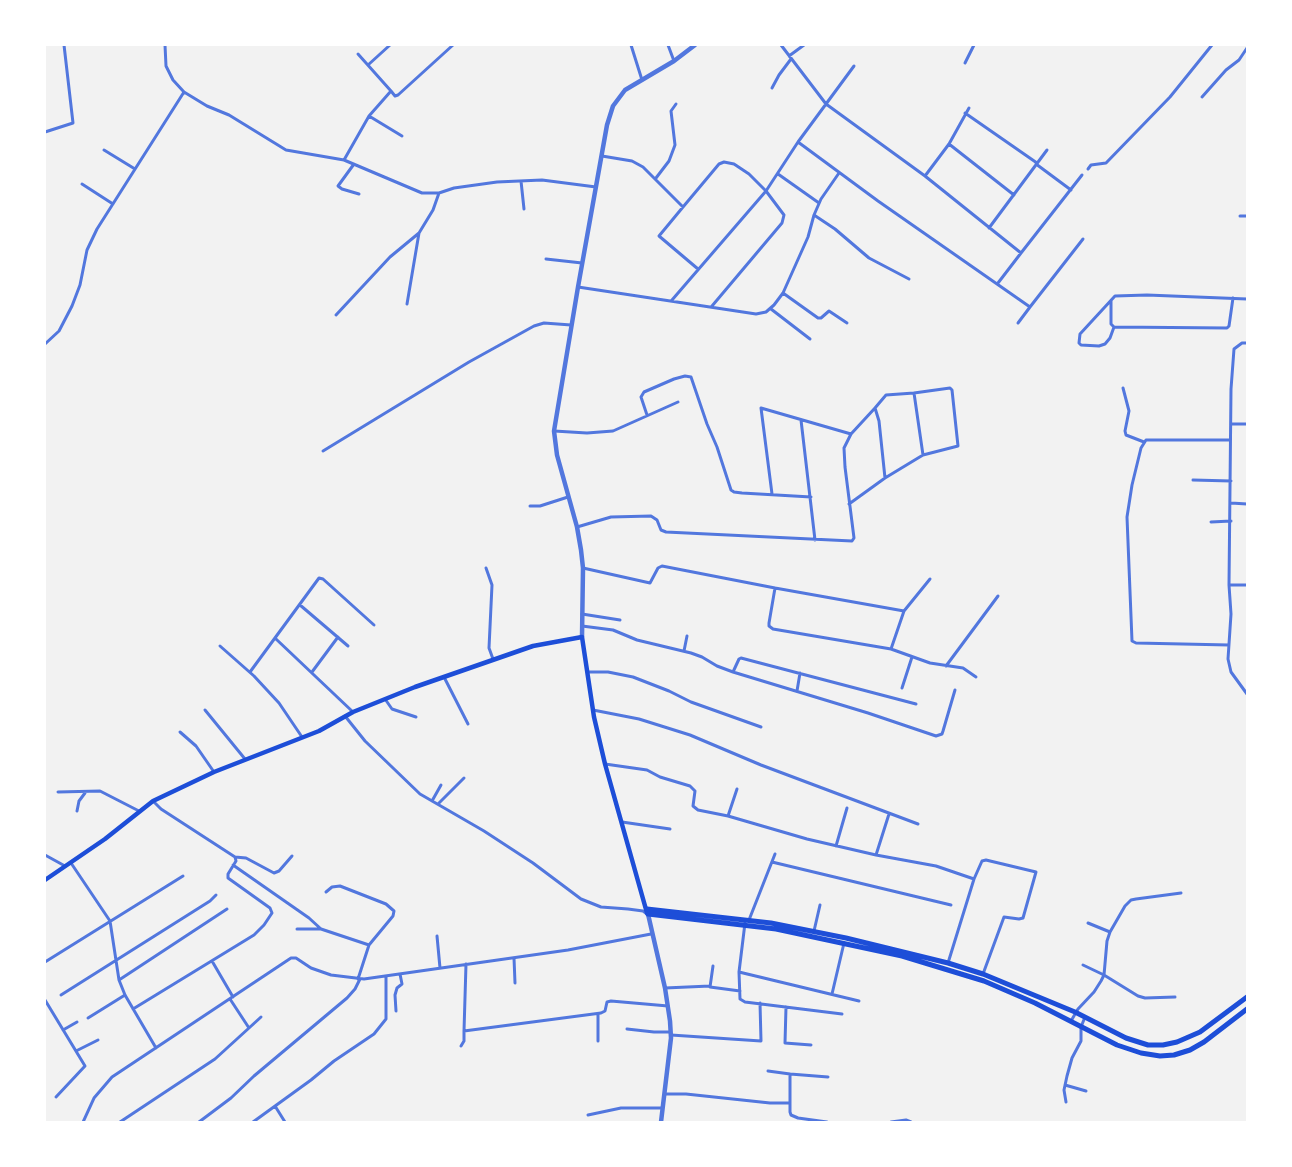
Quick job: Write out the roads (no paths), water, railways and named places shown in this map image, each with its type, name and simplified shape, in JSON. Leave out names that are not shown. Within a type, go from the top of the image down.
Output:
[{"type":"main road","points":[[45,880],[105,839],[153,801],[214,772],[330,726],[353,712],[384,698],[533,646],[582,637],[593,710],[604,764],[646,911],[746,921],[814,931],[948,963],[983,974],[1075,1012],[1126,1038],[1146,1045],[1163,1046],[1203,1030],[1247,997]]},
{"type":"main road","points":[[746,921],[902,956],[966,975],[1036,1003],[1117,1045],[1138,1052],[1160,1056],[1174,1055],[1190,1050],[1204,1042],[1247,1009]]},
{"type":"street","points":[[45,132],[73,123],[64,45]]},
{"type":"street","points":[[165,45],[166,66],[173,80],[184,92],[207,106],[229,115],[286,150],[344,160],[415,191],[427,194],[480,184],[521,181],[549,180],[596,187]]},
{"type":"street","points":[[368,65],[390,45]]},
{"type":"street","points":[[358,54],[395,96],[453,45]]},
{"type":"street","points":[[631,45],[642,80]]},
{"type":"street","points":[[668,45],[674,61]]},
{"type":"street","points":[[582,637],[583,568],[577,527],[557,455],[554,431],[607,125],[613,106],[625,90],[674,61],[695,45]]},
{"type":"street","points":[[781,45],[826,104],[925,176],[1021,253]]},
{"type":"street","points":[[772,88],[790,58],[804,45]]},
{"type":"street","points":[[964,63],[974,45]]},
{"type":"street","points":[[1088,169],[1091,165],[1106,163],[1170,97],[1212,45]]},
{"type":"street","points":[[1202,97],[1226,70],[1239,60],[1247,48]]},
{"type":"street","points":[[672,300],[766,191],[798,142],[854,66]]},
{"type":"street","points":[[344,160],[369,116],[391,91]]},
{"type":"street","points":[[45,344],[56,335],[67,318],[77,294],[91,239],[184,92]]},
{"type":"street","points":[[656,178],[669,162],[675,145],[671,110],[676,104]]},
{"type":"street","points":[[925,176],[949,144],[969,108]]},
{"type":"street","points":[[965,113],[1071,190]]},
{"type":"street","points":[[369,116],[402,136]]},
{"type":"street","points":[[798,142],[1030,307]]},
{"type":"street","points":[[949,144],[1014,195]]},
{"type":"street","points":[[104,150],[135,169]]},
{"type":"street","points":[[989,228],[1047,150]]},
{"type":"street","points":[[602,156],[632,161],[643,167],[683,207]]},
{"type":"street","points":[[698,269],[659,236],[715,169],[724,162],[729,162],[741,167],[766,191],[784,215],[784,220],[712,306]]},
{"type":"street","points":[[354,164],[338,186],[359,194]]},
{"type":"street","points":[[578,286],[756,314],[766,312],[783,293],[808,237],[819,203],[839,173]]},
{"type":"street","points":[[778,174],[819,203]]},
{"type":"street","points":[[998,283],[1082,175]]},
{"type":"street","points":[[521,181],[524,209]]},
{"type":"street","points":[[82,184],[112,204]]},
{"type":"street","points":[[336,315],[390,257],[418,233],[433,210],[439,193]]},
{"type":"street","points":[[814,215],[835,229],[869,258],[909,279]]},
{"type":"street","points":[[1240,216],[1247,216]]},
{"type":"street","points":[[407,304],[418,233]]},
{"type":"street","points":[[1018,323],[1083,239]]},
{"type":"street","points":[[546,259],[582,263]]},
{"type":"street","points":[[783,293],[818,318],[821,318],[829,310],[847,323]]},
{"type":"street","points":[[1114,327],[1110,338],[1105,344],[1100,346],[1079,343],[1080,334],[1115,296],[1147,295],[1247,299]]},
{"type":"street","points":[[1114,327],[1227,328],[1229,326],[1233,298]]},
{"type":"street","points":[[1111,301],[1111,324],[1114,327]]},
{"type":"street","points":[[770,309],[810,339]]},
{"type":"street","points":[[324,451],[469,362],[534,326],[544,323],[571,325]]},
{"type":"street","points":[[1247,343],[1239,345],[1233,352],[1230,418],[1232,424],[1230,440],[1231,521],[1229,585],[1231,614],[1228,666],[1247,694]]},
{"type":"street","points":[[647,415],[642,395],[647,390],[674,379],[685,376],[691,377],[730,486],[734,492],[811,497]]},
{"type":"street","points":[[577,527],[611,517],[651,516],[656,518],[659,528],[663,531],[852,541],[854,538],[845,467],[844,448],[851,434],[886,395],[914,393],[948,387],[952,390],[959,445],[956,448],[923,455],[885,478],[850,504]]},
{"type":"street","points":[[1123,388],[1129,410],[1126,435],[1144,442],[1146,440],[1230,440]]},
{"type":"street","points":[[914,393],[923,455]]},
{"type":"street","points":[[554,431],[588,434],[614,431],[678,402]]},
{"type":"street","points":[[772,494],[761,408],[851,434]]},
{"type":"street","points":[[875,408],[879,421],[885,478]]},
{"type":"street","points":[[801,420],[815,540]]},
{"type":"street","points":[[1232,424],[1247,424]]},
{"type":"street","points":[[1144,442],[1132,485],[1127,517],[1132,639],[1136,643],[1229,645]]},
{"type":"street","points":[[1193,480],[1231,481]]},
{"type":"street","points":[[530,506],[540,506],[568,497]]},
{"type":"street","points":[[1231,503],[1247,504]]},
{"type":"street","points":[[1211,522],[1231,521]]},
{"type":"street","points":[[583,568],[650,583],[658,568],[662,566],[904,611]]},
{"type":"street","points":[[486,568],[492,584],[489,648],[493,659]]},
{"type":"street","points":[[250,672],[276,639],[315,583],[321,578],[374,626]]},
{"type":"street","points":[[891,649],[904,611],[930,580]]},
{"type":"street","points":[[1229,585],[1247,586]]},
{"type":"street","points":[[775,588],[769,623],[770,628],[891,649],[930,663],[963,668],[976,677]]},
{"type":"street","points":[[946,666],[998,596]]},
{"type":"street","points":[[300,605],[348,646]]},
{"type":"street","points":[[581,614],[620,620]]},
{"type":"street","points":[[581,626],[613,630],[637,640],[684,651],[702,657],[717,666],[733,672],[936,736],[939,736],[943,731],[955,690]]},
{"type":"street","points":[[684,651],[687,636]]},
{"type":"street","points":[[312,672],[338,637]]},
{"type":"street","points":[[276,639],[353,712]]},
{"type":"street","points":[[220,646],[250,672],[283,708],[302,737]]},
{"type":"street","points":[[902,688],[912,657]]},
{"type":"street","points":[[733,672],[741,658],[916,704]]},
{"type":"street","points":[[588,672],[608,672],[633,677],[698,705],[761,727]]},
{"type":"street","points":[[796,691],[800,674]]},
{"type":"street","points":[[444,676],[468,724]]},
{"type":"street","points":[[384,698],[392,709],[416,717]]},
{"type":"street","points":[[205,710],[245,759]]},
{"type":"street","points":[[593,710],[639,719],[690,735],[761,765],[918,824]]},
{"type":"street","points":[[346,716],[372,749],[415,790],[484,831],[542,870],[581,900],[601,906],[646,911],[665,988],[671,1033],[661,1122]]},
{"type":"street","points":[[180,732],[196,746],[214,772]]},
{"type":"street","points":[[604,764],[647,770],[660,777],[690,786],[694,791],[695,809],[728,816],[836,846],[936,866],[974,879]]},
{"type":"street","points":[[438,804],[464,778]]},
{"type":"street","points":[[432,801],[441,785]]},
{"type":"street","points":[[728,816],[737,789]]},
{"type":"street","points":[[58,792],[100,791],[140,811]]},
{"type":"street","points":[[77,812],[79,801],[85,792]]},
{"type":"street","points":[[153,801],[161,809],[235,857],[246,858],[271,872],[276,873],[292,856]]},
{"type":"street","points":[[836,846],[847,808]]},
{"type":"street","points":[[876,855],[889,814]]},
{"type":"street","points":[[622,822],[670,828]]},
{"type":"street","points":[[775,854],[746,921],[739,972],[742,1001],[842,1014]]},
{"type":"street","points":[[45,855],[65,866]]},
{"type":"street","points":[[133,1009],[254,935],[264,925],[272,913],[270,908],[228,878],[235,857]]},
{"type":"street","points":[[948,963],[980,863],[986,860],[1036,872],[1023,918],[1004,917],[983,974]]},
{"type":"street","points":[[772,862],[951,905]]},
{"type":"street","points":[[71,863],[110,920],[119,980],[125,996],[156,1048]]},
{"type":"street","points":[[233,865],[310,918],[321,929]]},
{"type":"street","points":[[45,962],[183,876]]},
{"type":"street","points":[[199,1122],[231,1098],[355,989],[369,945],[393,916],[394,911],[386,904],[340,886],[332,886],[326,892]]},
{"type":"street","points":[[1071,1022],[1075,1012],[1094,992],[1104,975],[1110,932],[1125,906],[1131,900],[1181,893]]},
{"type":"street","points":[[61,995],[210,901],[216,895]]},
{"type":"street","points":[[814,931],[820,905]]},
{"type":"street","points":[[119,980],[227,910]]},
{"type":"street","points":[[1088,924],[1110,932]]},
{"type":"street","points":[[297,929],[321,929],[369,945]]},
{"type":"street","points":[[83,1122],[94,1098],[112,1077],[294,958],[320,971],[359,979],[386,977],[514,958],[652,934]]},
{"type":"street","points":[[437,936],[440,968]]},
{"type":"street","points":[[832,994],[844,943]]},
{"type":"street","points":[[514,958],[515,983]]},
{"type":"street","points":[[212,961],[249,1028]]},
{"type":"street","points":[[460,1046],[464,1041],[466,964]]},
{"type":"street","points":[[1084,965],[1138,996],[1152,998],[1175,997]]},
{"type":"street","points":[[710,986],[713,966]]},
{"type":"street","points":[[739,972],[860,1001]]},
{"type":"street","points":[[396,1011],[394,994],[402,984],[400,974]]},
{"type":"street","points":[[253,1122],[379,1029],[386,1019],[386,977]]},
{"type":"street","points":[[665,988],[710,986],[712,988],[740,992]]},
{"type":"street","points":[[88,1018],[125,996]]},
{"type":"street","points":[[45,1000],[85,1067],[56,1097]]},
{"type":"street","points":[[464,1031],[598,1014],[604,1012],[606,1003],[611,1000],[668,1006]]},
{"type":"street","points":[[627,1029],[761,1041],[760,1004]]},
{"type":"street","points":[[786,1007],[785,1043],[811,1045]]},
{"type":"street","points":[[598,1014],[598,1041]]},
{"type":"street","points":[[120,1122],[215,1059],[261,1017]]},
{"type":"street","points":[[1066,1102],[1065,1085],[1072,1058],[1081,1040],[1081,1027],[1085,1017]]},
{"type":"street","points":[[63,1030],[77,1022]]},
{"type":"street","points":[[76,1051],[98,1040]]},
{"type":"street","points":[[768,1071],[828,1077]]},
{"type":"street","points":[[790,1074],[790,1112],[794,1117],[827,1122]]},
{"type":"street","points":[[1065,1085],[1086,1091]]},
{"type":"street","points":[[664,1094],[686,1094],[770,1103],[790,1103]]},
{"type":"street","points":[[275,1106],[285,1122]]},
{"type":"street","points":[[588,1115],[621,1108],[662,1108]]},
{"type":"street","points":[[891,1122],[906,1120],[911,1122]]}]
